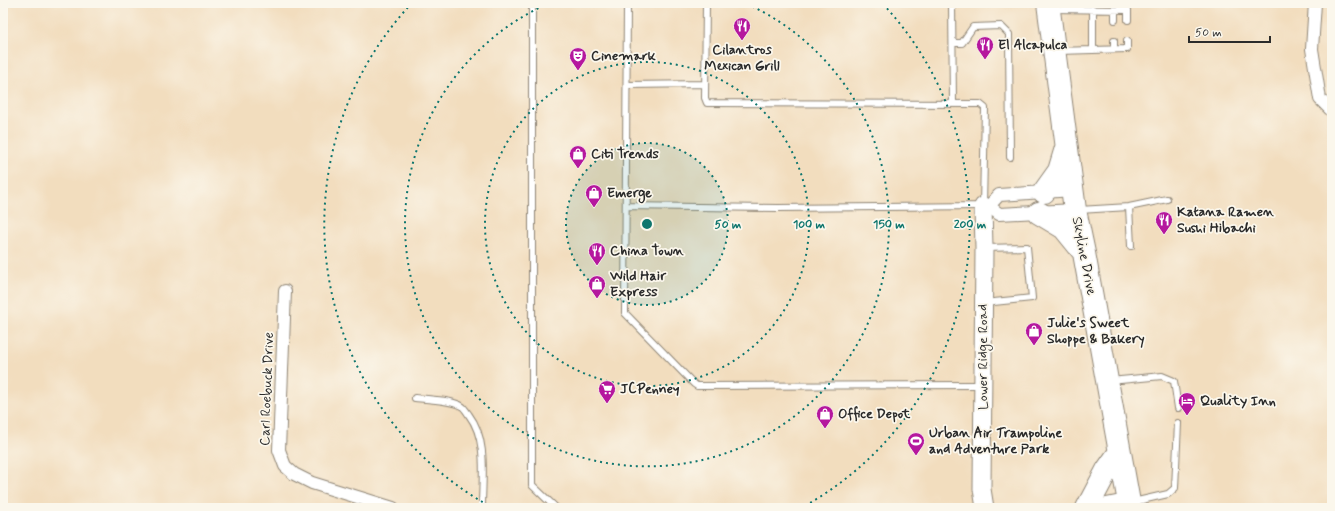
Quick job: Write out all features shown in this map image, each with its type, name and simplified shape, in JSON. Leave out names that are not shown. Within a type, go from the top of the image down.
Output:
[{"type":"highway","name":"Skyline Drive","points":[[1048,6],[1074,200],[1129,505]]},
{"type":"highway","points":[[1067,147],[1059,171],[1041,202],[1084,253]]},
{"type":"highway","points":[[1086,508],[1106,470],[1119,452]]},
{"type":"street","points":[[1315,3],[1312,49],[1320,99],[1332,111]]},
{"type":"street","points":[[1074,200],[1041,202],[999,195],[986,206],[999,214],[1041,202],[1074,200]]},
{"type":"street","name":"Lower Ridge Road","points":[[984,508],[982,489],[984,248],[986,206]]},
{"type":"street","name":"Carl Roebuck Drive","points":[[285,291],[279,450],[285,466],[294,474],[312,483],[393,508]]},
{"type":"street","points":[[1099,508],[1129,505]]},
{"type":"lane","points":[[532,3],[532,486],[556,508]]},
{"type":"lane","points":[[627,3],[625,313],[697,386],[983,385]]},
{"type":"lane","points":[[626,206],[778,208],[986,206],[985,108],[980,104],[707,103],[705,98],[706,3]]},
{"type":"lane","points":[[952,3],[953,104]]},
{"type":"lane","points":[[1048,6],[1128,10],[1128,20]]},
{"type":"lane","points":[[1093,9],[1093,50]]},
{"type":"lane","points":[[1115,10],[1115,20]]},
{"type":"lane","points":[[953,43],[962,43],[973,27],[1001,26],[1009,34],[1010,157]]},
{"type":"lane","points":[[1114,41],[1114,49]]},
{"type":"lane","points":[[1054,51],[1127,48],[1127,41]]},
{"type":"lane","points":[[627,84],[705,84]]},
{"type":"lane","points":[[1074,200],[1129,207],[1167,199]]},
{"type":"lane","points":[[1129,207],[1131,246]]},
{"type":"lane","points":[[984,248],[1027,247],[1032,298],[984,304]]},
{"type":"lane","points":[[1107,382],[1162,376],[1174,381],[1178,408]]},
{"type":"lane","points":[[415,398],[448,402],[464,407],[474,422],[480,439],[482,454],[482,508]]},
{"type":"lane","points":[[1129,505],[1168,494],[1175,488],[1178,423]]},
{"type":"place","name":"Cilantros Mexican Grill","points":[[742,41]]},
{"type":"place","name":"El Alcapulca","points":[[985,60]]},
{"type":"place","name":"Cinemark","points":[[578,71]]},
{"type":"place","name":"Citi Trends","points":[[578,169]]},
{"type":"place","name":"Emerge","points":[[594,208]]},
{"type":"place","name":"Katana Ramen Sushi Hibachi","points":[[1164,235]]},
{"type":"place","name":"China Town","points":[[597,266]]},
{"type":"place","name":"Wild Hair Express","points":[[597,299]]},
{"type":"place","name":"Julie's Sweet Shoppe & Bakery","points":[[1034,346]]},
{"type":"place","name":"JCPenney","points":[[607,404]]},
{"type":"place","name":"Quality Inn","points":[[1187,416]]},
{"type":"place","name":"Office Depot","points":[[825,429]]},
{"type":"place","name":"Urban Air Trampoline and Adventure Park","points":[[916,456]]}]
